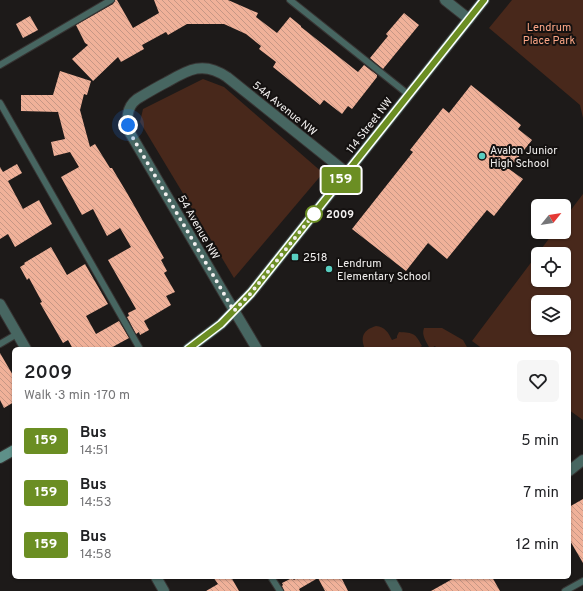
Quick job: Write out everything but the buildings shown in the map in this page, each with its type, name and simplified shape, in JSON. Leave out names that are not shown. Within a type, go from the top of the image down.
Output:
[{"type":"street","points":[[445,0],[469,19]]},
{"type":"street","name":"114 Street NW","points":[[191,347],[221,324],[251,293],[484,0]]},
{"type":"street","name":"54 Avenue NW","points":[[205,68],[198,68],[184,72],[137,99],[129,108],[128,125],[130,133],[256,347]]},
{"type":"street","name":"54A Avenue NW","points":[[205,68],[220,72],[227,77],[347,173]]},
{"type":"street","points":[[0,304],[25,347]]},
{"type":"street","points":[[0,458],[12,451]]},
{"type":"street","points":[[571,469],[583,460]]},
{"type":"street","points":[[157,579],[164,591]]},
{"type":"street","points":[[390,579],[397,591]]},
{"type":"lane","points":[[0,65],[110,0]]},
{"type":"lane","points":[[290,0],[409,95]]},
{"type":"lane","points":[[0,103],[139,347]]},
{"type":"lane","points":[[0,344],[17,334]]},
{"type":"lane","points":[[273,579],[280,591]]},
{"type":"lane","points":[[565,591],[583,581]]},
{"type":"green space","name":"Lendrum Place Park","points":[[512,0],[583,0],[583,118],[580,105],[489,28]]},
{"type":"green space","points":[[203,79],[224,87],[323,173],[234,278],[140,122],[143,109]]},
{"type":"green space","points":[[583,194],[583,420],[571,411],[571,347],[480,347],[472,341],[531,263],[531,287],[571,287],[571,247],[543,247],[549,239],[571,239],[571,210]]},
{"type":"green space","points":[[376,326],[382,327],[386,330],[392,340],[397,338],[399,332],[414,334],[422,346],[364,347],[363,341],[364,334]]},
{"type":"green space","points":[[424,328],[442,328],[463,340],[467,347],[429,347],[423,331]]},
{"type":"bus line","name":"159","points":[[191,347],[221,324],[251,293],[484,0]]},
{"type":"place","name":"Avalon Junior High School","points":[[482,156]]},
{"type":"place","name":"2009","points":[[314,214]]},
{"type":"place","name":"2518","points":[[295,257]]},
{"type":"place","name":"Lendrum Elementary School","points":[[329,269]]},
{"type":"route","points":[[128,125],[130,133],[234,311],[251,293],[314,214]]}]
